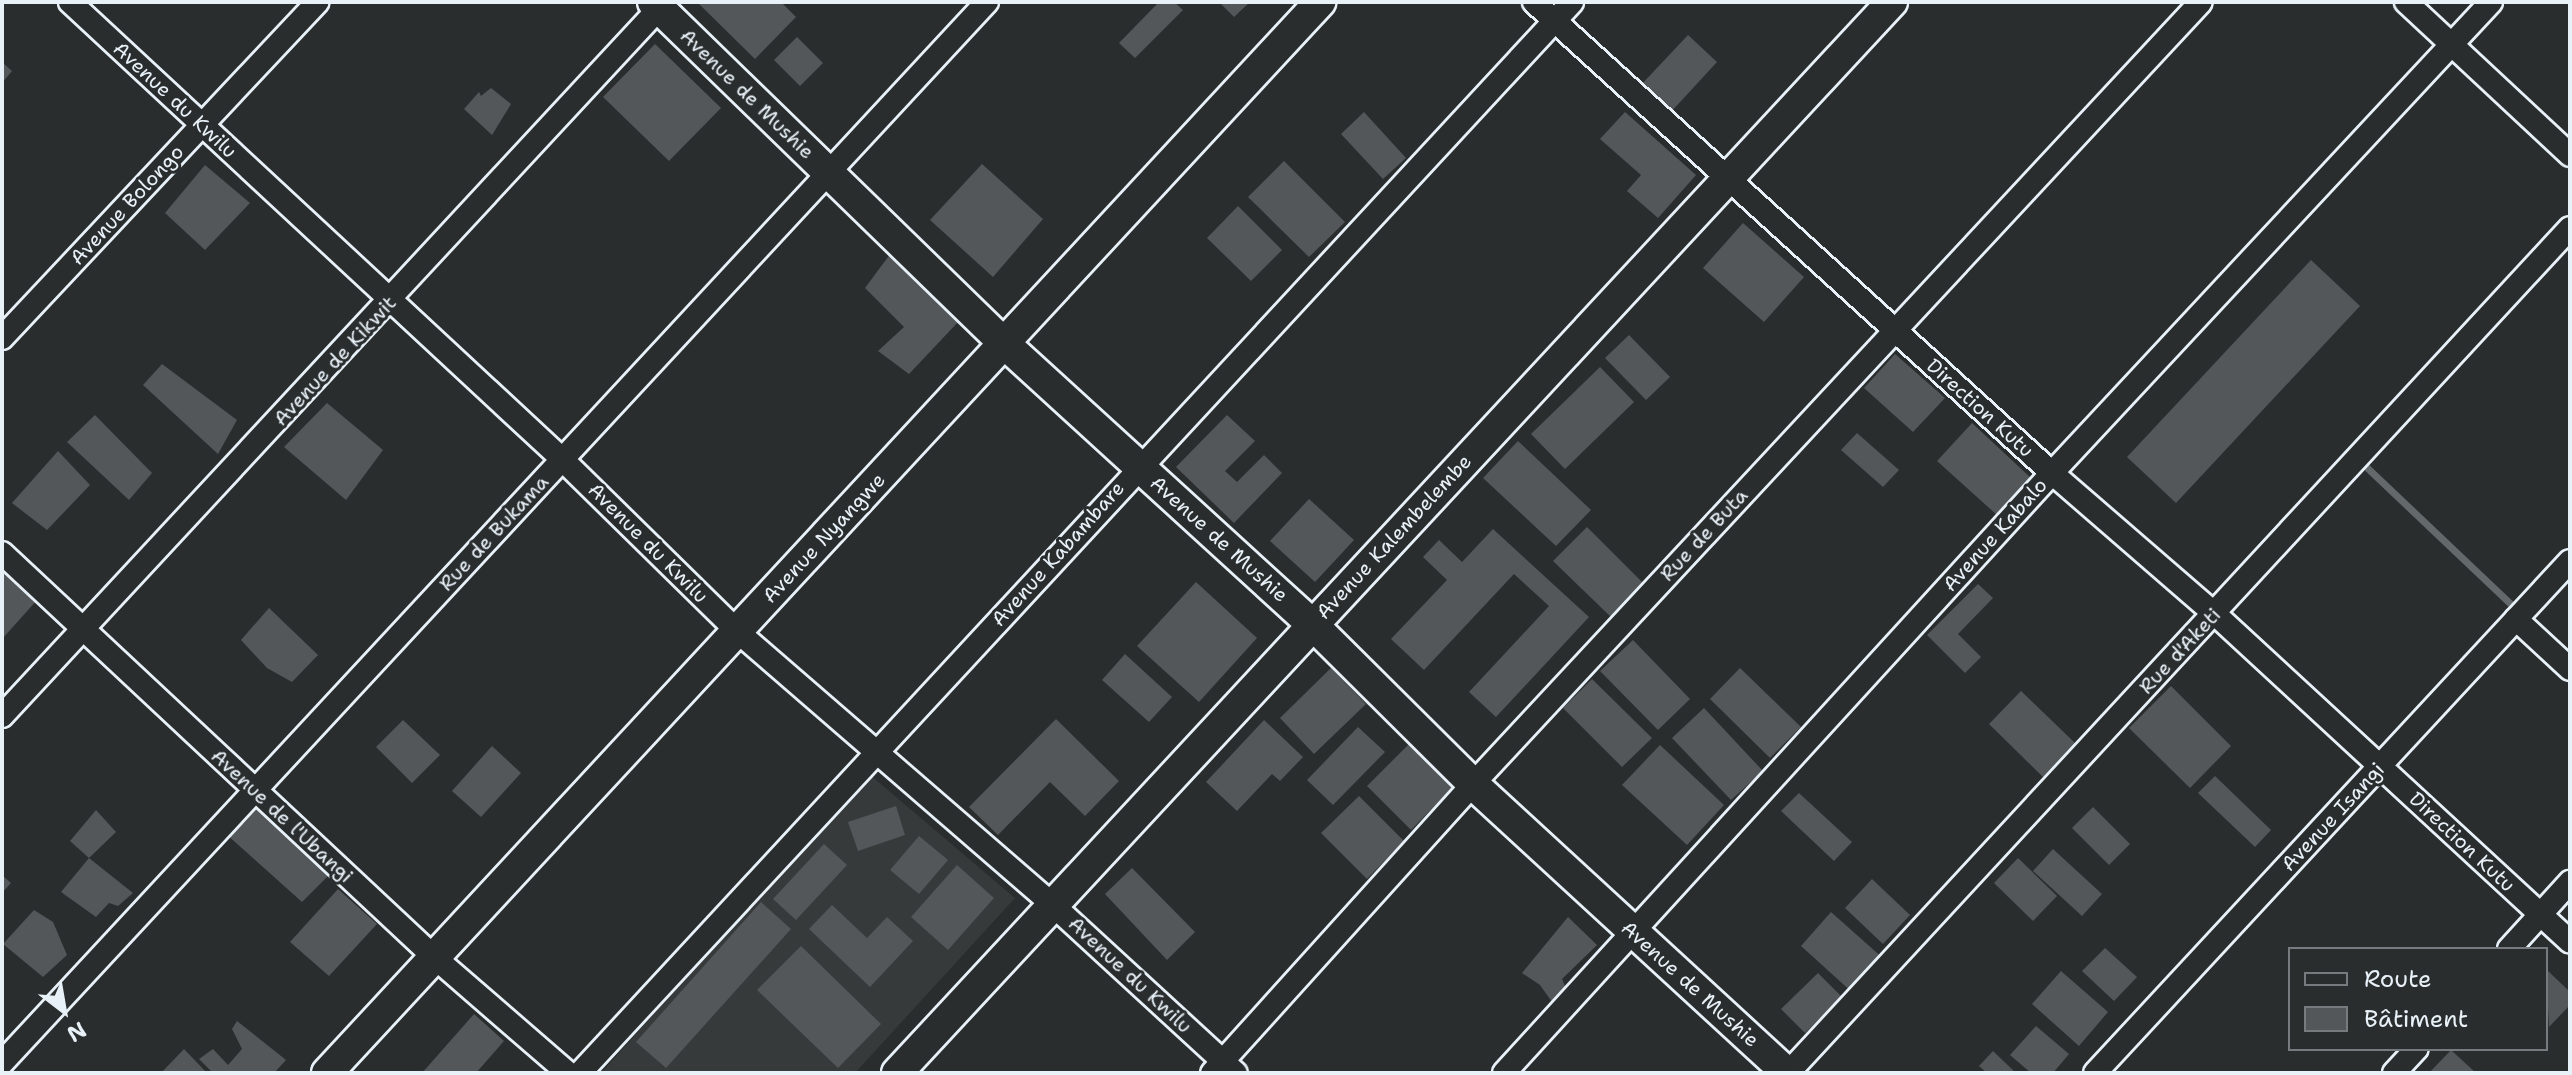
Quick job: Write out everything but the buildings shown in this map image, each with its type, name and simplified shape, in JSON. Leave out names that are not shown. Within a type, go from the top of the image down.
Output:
[{"type":"street","name":"Avenue du Kwilu","points":[[70,2],[563,460],[738,632],[1053,905],[1224,1069]]},
{"type":"street","name":"Avenue Bolongo","points":[[2,338],[318,2]]},
{"type":"street","name":"Rue de Bukama","points":[[2,1063],[253,788],[563,460],[987,2]]},
{"type":"street","name":"Avenue Nyangwe","points":[[327,1073],[1320,2]]},
{"type":"street","name":"Direction Kutu","points":[[1534,2],[2052,473],[2215,614],[2570,942]]},
{"type":"street","name":"Avenue Kabambare","points":[[580,1073],[1138,466],[1572,2]]},
{"type":"street","name":"Avenue Kalembelembe","points":[[897,1073],[1892,2]]},
{"type":"street","name":"Rue de Buta","points":[[1224,1069],[1473,784],[2201,2]]},
{"type":"street","points":[[2406,2],[2570,155]]},
{"type":"street","name":"Avenue Kabalo","points":[[1504,1073],[2052,473],[2491,2]]},
{"type":"street","name":"Avenue de Mushie","points":[[659,4],[1005,344],[1313,625],[1473,784],[1788,1073]]},
{"type":"street","name":"Avenue de Kikwit","points":[[2,716],[392,300],[659,4]]},
{"type":"street","name":"Rue d'Aketi","points":[[1788,1073],[2570,228]]},
{"type":"street","name":"Avenue de l'Ubangi","points":[[2,553],[433,956],[568,1073]]},
{"type":"street","name":"Avenue Isangi","points":[[2095,1073],[2570,561]]},
{"type":"street","points":[[2516,619],[2570,669]]},
{"type":"street","points":[[2511,947],[2570,882]]},
{"type":"street","points":[[2394,1073],[2414,1051]]},
{"type":"shaded area","points":[[869,774],[1015,898],[855,1073],[601,1073]]},
{"type":"waterway","points":[[2360,461],[2519,612]]}]
